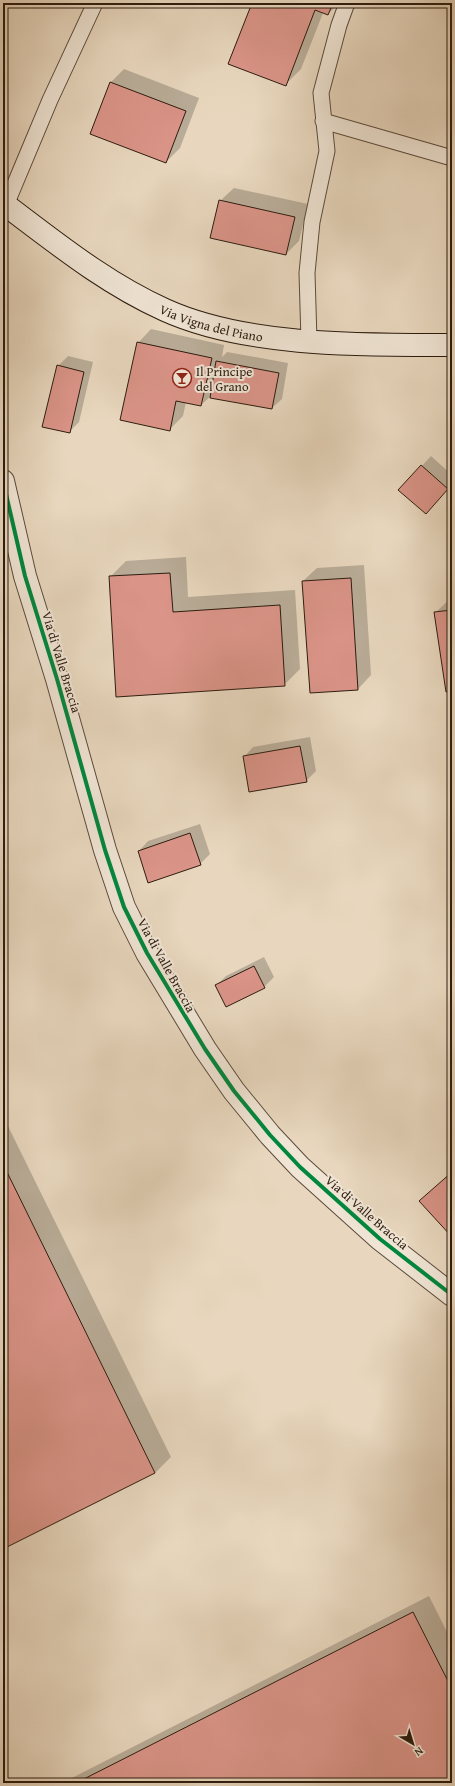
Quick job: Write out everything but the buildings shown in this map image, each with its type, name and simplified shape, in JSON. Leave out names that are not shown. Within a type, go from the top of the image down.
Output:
[{"type":"street","name":"Via Vigna del Piano","points":[[4,204],[71,255],[108,280],[166,311],[234,331],[278,339],[452,345]]},
{"type":"street","name":"Via di Valle Braccia","points":[[3,481],[25,576],[57,679],[108,861],[124,907],[147,953],[205,1049],[234,1091],[270,1135],[300,1167],[369,1229],[452,1295]]},
{"type":"lane","points":[[4,204],[95,3]]},
{"type":"lane","points":[[309,341],[307,273],[312,222],[328,151],[323,121],[321,93],[339,25],[347,3]]},
{"type":"lane","points":[[323,121],[452,158]]},
{"type":"cycle path","points":[[3,481],[25,576],[57,679],[105,850],[124,907],[147,953],[205,1049],[234,1091],[270,1135],[300,1167],[380,1239],[452,1295]]},
{"type":"place","name":"Il Principe del Grano","points":[[182,378]]}]
